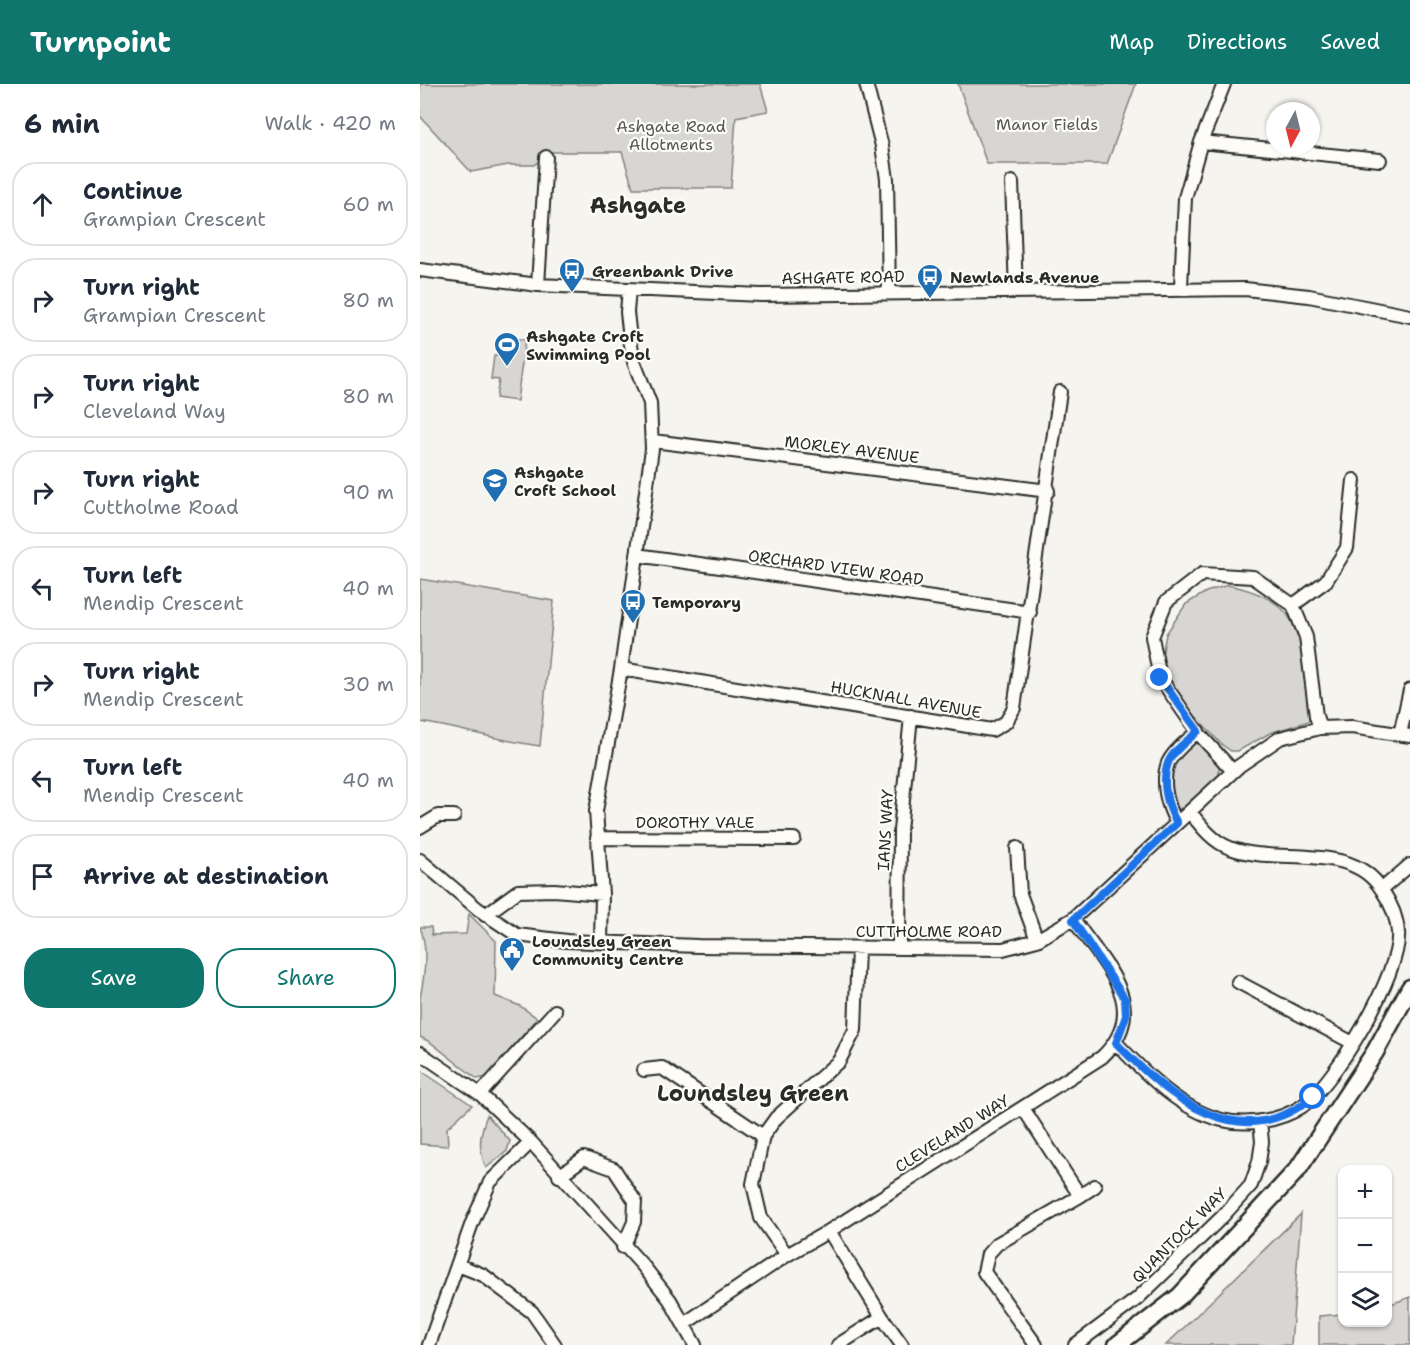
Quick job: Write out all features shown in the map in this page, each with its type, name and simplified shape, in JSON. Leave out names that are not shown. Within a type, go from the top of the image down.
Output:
[{"type":"main road","points":[[1117,1345],[1180,1296],[1298,1169],[1375,1052],[1410,988]]},
{"type":"street","points":[[866,84],[882,146],[887,179],[889,293]]},
{"type":"street","points":[[1181,288],[1185,198],[1201,142],[1224,84]]},
{"type":"street","points":[[1201,142],[1380,160]]},
{"type":"street","points":[[538,285],[546,157]]},
{"type":"street","points":[[1012,182],[1016,291]]},
{"type":"street","name":"ASHGATE ROAD","points":[[420,270],[538,285],[761,295],[1245,289],[1309,296],[1410,316]]},
{"type":"street","points":[[601,942],[602,894],[596,811],[621,669],[653,441],[650,403],[634,362],[630,339],[627,312],[629,289]]},
{"type":"street","name":"HUCKNALL AVENUE","points":[[621,669],[992,730],[1006,722],[1014,708],[1030,612],[1060,392]]},
{"type":"street","name":"MORLEY AVENUE","points":[[653,441],[1048,491]]},
{"type":"street","points":[[1293,605],[1326,581],[1347,548],[1354,480]]},
{"type":"street","name":"ORCHARD VIEW ROAD","points":[[637,555],[1030,612]]},
{"type":"street","points":[[1233,771],[1198,731],[1160,678],[1152,638],[1166,602],[1202,574],[1253,577],[1293,605],[1306,637],[1316,716],[1320,728]]},
{"type":"street","points":[[1405,735],[1410,690]]},
{"type":"street","name":"IANS WAY","points":[[899,946],[900,831],[911,716]]},
{"type":"street","name":"CUTTHOLME ROAD","points":[[420,860],[486,915],[517,935],[567,941],[601,942],[1003,949],[1037,940],[1073,920],[1233,771],[1255,753],[1280,738],[1320,728],[1352,727],[1405,735]]},
{"type":"street","points":[[1177,823],[1168,808],[1166,788],[1168,763],[1198,731]]},
{"type":"street","points":[[1116,1043],[1143,1070],[1188,1106],[1222,1120],[1260,1121],[1284,1115],[1313,1097],[1338,1069],[1393,967],[1399,933],[1393,911],[1382,889],[1370,876],[1343,861],[1256,855],[1228,847],[1205,831],[1190,812]]},
{"type":"street","points":[[420,826],[438,816],[454,816]]},
{"type":"street","name":"DOROTHY VALE","points":[[597,838],[794,839]]},
{"type":"street","points":[[1017,848],[1020,894],[1037,940]]},
{"type":"street","points":[[1382,889],[1410,865]]},
{"type":"street","points":[[486,915],[518,891],[554,890],[602,894]]},
{"type":"street","name":"CLEVELAND WAY","points":[[684,1324],[787,1255],[829,1231],[1102,1057],[1116,1043],[1126,1016],[1125,999],[1073,920]]},
{"type":"street","points":[[787,1255],[761,1218],[753,1184],[762,1136],[776,1118],[839,1061],[855,1030],[858,948]]},
{"type":"street","points":[[1238,982],[1353,1043]]},
{"type":"street","points":[[480,1094],[555,1011]]},
{"type":"street","points":[[420,1053],[480,1094],[531,1142],[644,1267],[684,1324],[695,1345]]},
{"type":"street","points":[[644,1070],[662,1068],[762,1136]]},
{"type":"street","points":[[1023,1108],[1080,1196]]},
{"type":"street","name":"QUANTOCK WAY","points":[[1075,1345],[1137,1299],[1222,1217],[1251,1185],[1261,1152],[1260,1121]]},
{"type":"street","points":[[429,1345],[490,1182],[531,1142]]},
{"type":"street","points":[[560,1176],[584,1158],[614,1169],[635,1201],[634,1222],[624,1247]]},
{"type":"street","points":[[1036,1345],[984,1272],[988,1254],[997,1244],[1095,1186]]},
{"type":"street","points":[[829,1231],[902,1345]]},
{"type":"street","points":[[458,1265],[483,1275],[532,1312],[555,1345]]},
{"type":"street","points":[[838,1345],[882,1317]]},
{"type":"green space","name":"Ashgate Road Allotments","points":[[420,84],[760,84],[768,111],[736,117],[731,188],[633,188],[622,152],[550,152],[534,165],[508,165],[471,172],[420,116]]},
{"type":"green space","name":"Manor Fields","points":[[958,84],[1136,84],[1107,164],[987,164]]},
{"type":"green space","name":"Ashgate Croft Swimming Pool","points":[[506,337],[525,340],[517,401],[496,398],[499,380],[491,379],[494,356],[503,356]]},
{"type":"green space","points":[[420,579],[554,601],[540,746],[420,722]]},
{"type":"green space","points":[[1228,585],[1267,598],[1286,613],[1292,622],[1301,649],[1309,696],[1309,721],[1270,733],[1238,751],[1231,751],[1221,744],[1179,698],[1163,672],[1162,655],[1166,634],[1186,604],[1206,592]]},
{"type":"green space","points":[[1197,742],[1203,744],[1219,761],[1219,778],[1191,804],[1177,810],[1171,791],[1172,772],[1181,755]]},
{"type":"green space","points":[[469,914],[496,941],[495,996],[520,1006],[537,1018],[488,1077],[477,1079],[430,1042],[420,1037],[420,998],[425,954],[420,927],[431,927],[432,935],[466,934]]},
{"type":"green space","points":[[420,1070],[472,1105],[447,1128],[448,1146],[420,1144]]},
{"type":"green space","points":[[487,1115],[510,1141],[507,1151],[486,1168],[480,1142]]},
{"type":"green space","points":[[1301,1214],[1291,1345],[1166,1345]]},
{"type":"green space","points":[[1410,1297],[1410,1345],[1319,1345],[1319,1316],[1338,1314],[1338,1327],[1392,1327],[1392,1304]]},
{"type":"place","name":"Greenbank Drive","points":[[572,294]]},
{"type":"place","name":"Newlands Avenue","points":[[930,300]]},
{"type":"place","name":"Ashgate Croft Swimming Pool","points":[[507,368]]},
{"type":"place","name":"Ashgate Croft School","points":[[495,504]]},
{"type":"place","name":"Temporary","points":[[633,625]]},
{"type":"place","name":"Loundsley Green Community Centre","points":[[512,973]]},
{"type":"district","name":"Ashgate","points":[[638,205]]},
{"type":"district","name":"Loundsley Green","points":[[753,1093]]},
{"type":"route","points":[[1160,678],[1198,731],[1168,763],[1166,788],[1168,808],[1177,823],[1073,920],[1125,999],[1126,1016],[1116,1043],[1143,1070],[1188,1106],[1222,1120],[1260,1121],[1284,1115],[1300,1108],[1313,1097]]}]
